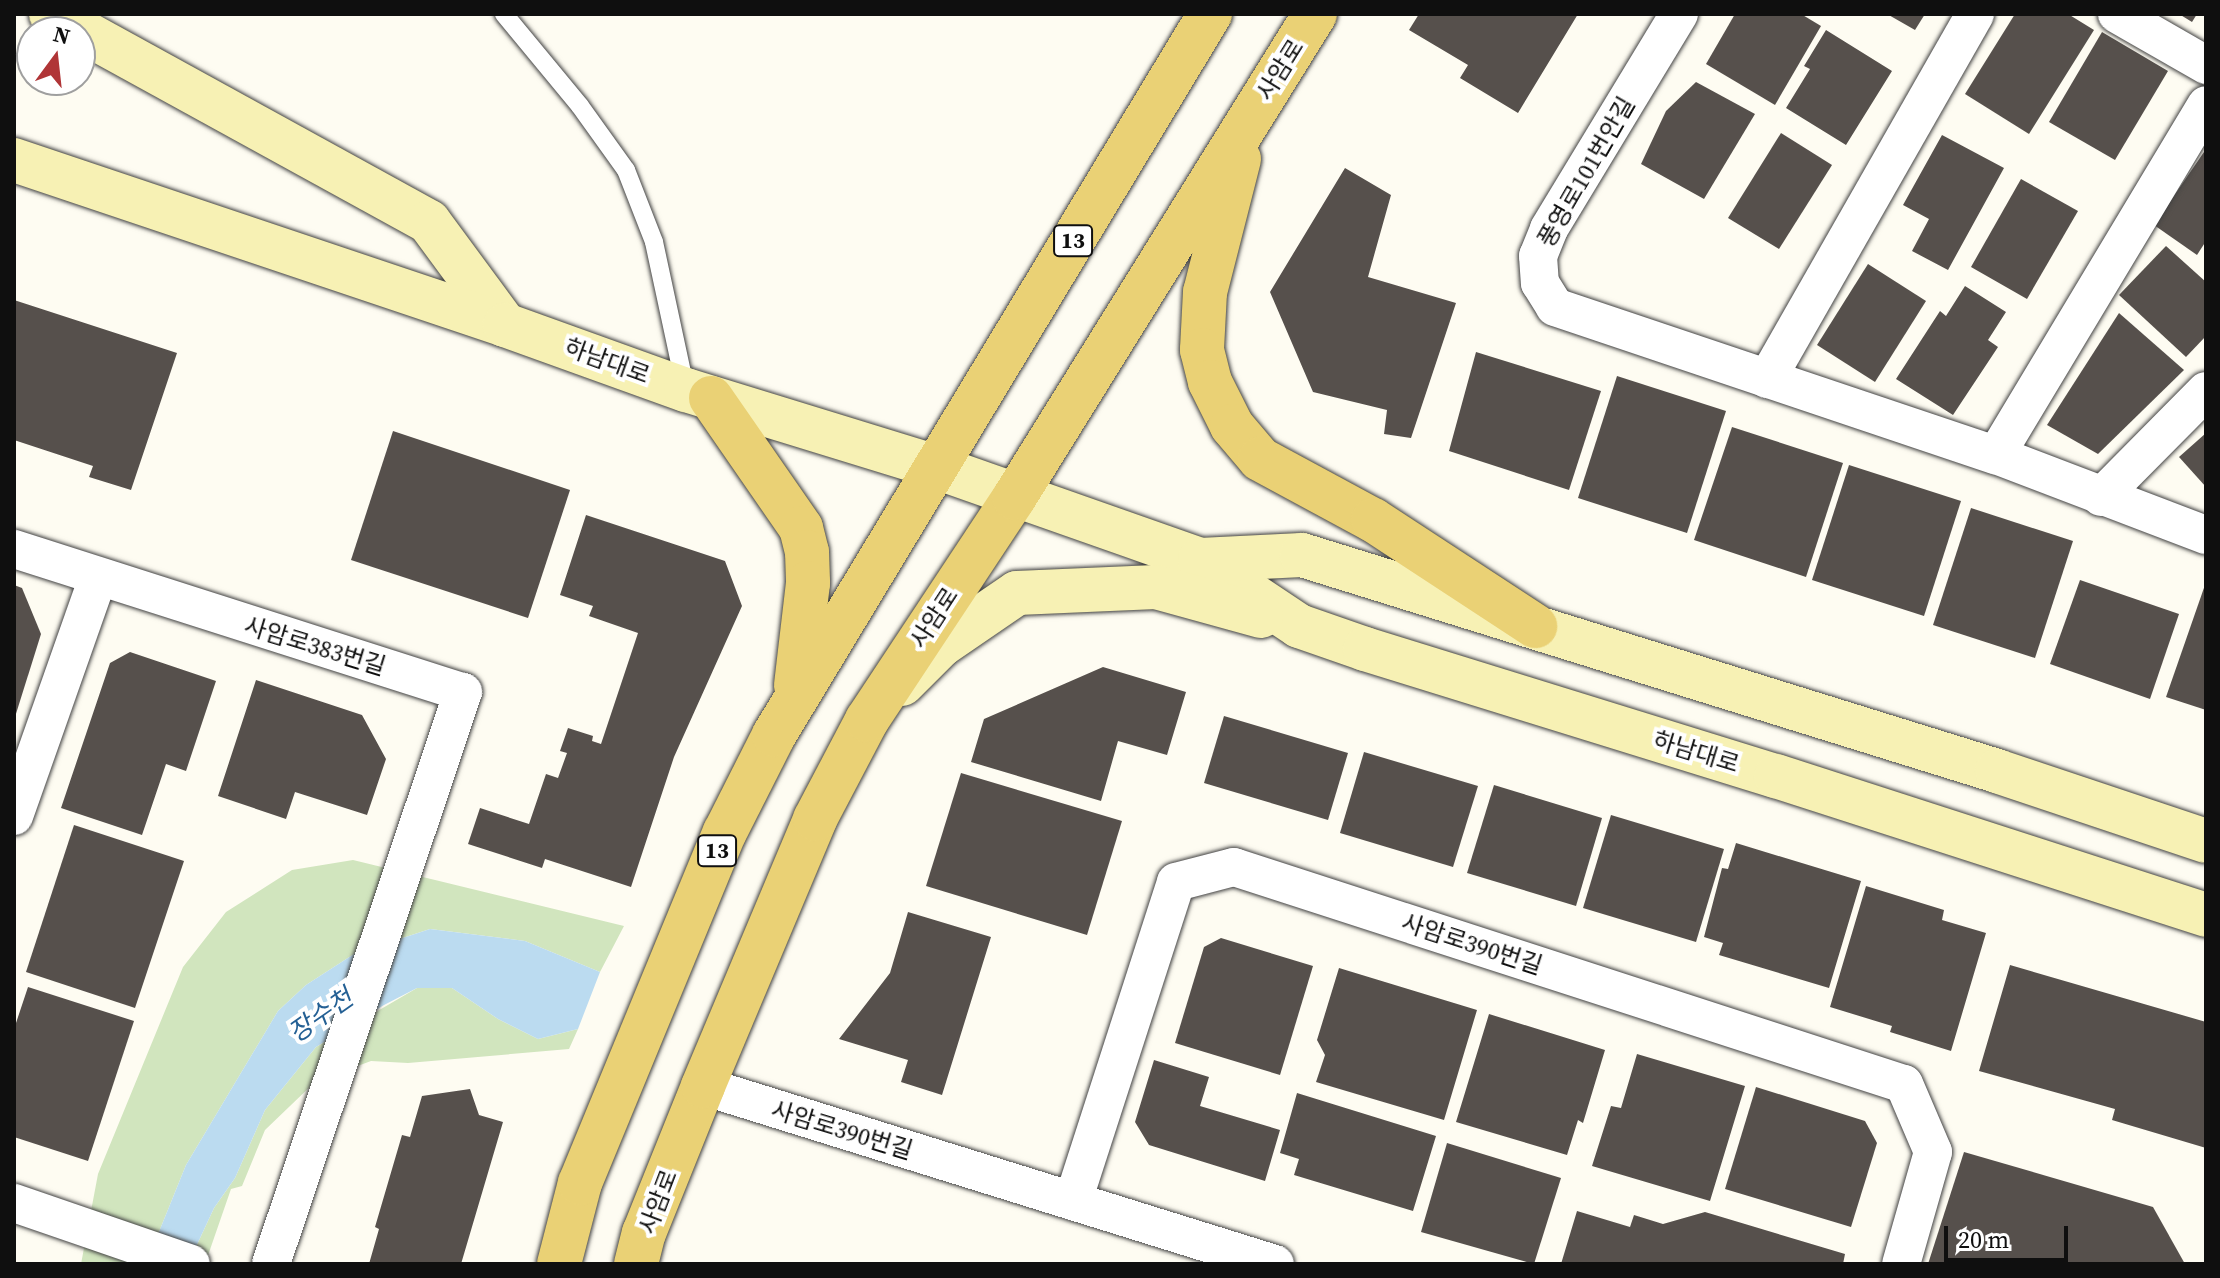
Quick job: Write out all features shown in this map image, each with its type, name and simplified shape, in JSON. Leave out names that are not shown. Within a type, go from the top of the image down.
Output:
[{"type":"main road","points":[[51,14],[429,222],[505,325]]},
{"type":"main road","name":"13","points":[[559,1264],[580,1183],[725,832],[795,701],[1210,14]]},
{"type":"main road","name":"사암로","points":[[636,1264],[644,1233],[703,1086],[815,819],[867,720],[1014,498],[1315,14]]},
{"type":"main road","points":[[1250,118],[1205,292],[1202,350],[1210,382],[1232,426],[1260,459],[1373,520],[1535,626]]},
{"type":"main road","name":"하남대로","points":[[14,160],[505,325],[698,394],[936,467],[1014,498],[1200,560],[1299,626],[2206,915]]},
{"type":"main road","points":[[698,394],[786,502],[801,528],[807,552],[808,583],[795,701]]},
{"type":"main road","name":"하남대로","points":[[1200,560],[1302,555],[1997,771],[2206,841]]},
{"type":"main road","points":[[867,720],[941,645],[1017,593],[1156,587],[1299,626]]},
{"type":"street","name":"풍영로101번안길","points":[[1679,14],[1549,229],[1538,256],[1540,283],[1555,307],[1996,455],[2206,535]]},
{"type":"street","points":[[1767,379],[1975,14]]},
{"type":"street","points":[[2117,14],[2206,65]]},
{"type":"street","points":[[1996,455],[2206,105]]},
{"type":"street","points":[[2101,497],[2206,391]]},
{"type":"street","name":"사암로383번길","points":[[14,549],[463,692],[409,845],[271,1264]]},
{"type":"street","points":[[14,816],[98,577]]},
{"type":"street","name":"사암로390번길","points":[[1073,1201],[1176,882],[1234,867],[1904,1084],[1933,1152],[1901,1264]]},
{"type":"street","name":"사암로390번길","points":[[703,1086],[1275,1264]]},
{"type":"street","points":[[14,1203],[191,1264]]},
{"type":"lane","points":[[504,14],[580,106],[626,170],[654,242],[698,394]]},
{"type":"green space","points":[[353,860],[624,926],[600,972],[525,941],[430,929],[354,954],[306,985],[278,1011],[186,1165],[146,1264],[81,1264],[98,1174],[183,967],[226,912],[292,870]]},
{"type":"green space","points":[[417,988],[452,988],[498,1019],[538,1039],[578,1029],[569,1049],[408,1063],[371,1061],[315,1082],[265,1130],[242,1186],[231,1189],[205,1264],[188,1264],[214,1208],[235,1178],[265,1110],[316,1047]]},
{"type":"water","name":"장수천","points":[[430,929],[525,941],[600,972],[578,1029],[538,1039],[498,1019],[452,988],[417,988],[384,1005],[316,1047],[265,1110],[235,1178],[214,1208],[188,1264],[146,1264],[186,1165],[278,1011],[306,985],[354,954]]},
{"type":"building","points":[[1419,14],[1578,14],[1518,113],[1460,78],[1468,65],[1409,30]]},
{"type":"building","points":[[1735,14],[1801,14],[1821,26],[1775,105],[1706,64]]},
{"type":"building","points":[[1887,14],[1925,14],[1915,30]]},
{"type":"building","points":[[2015,14],[2068,14],[2094,30],[2029,134],[1965,94]]},
{"type":"building","points":[[2179,14],[2197,14],[2192,22]]},
{"type":"building","points":[[1826,30],[1892,71],[1846,145],[1786,108],[1810,69],[1804,66]]},
{"type":"building","points":[[2102,32],[2168,71],[2115,160],[2049,122]]},
{"type":"building","points":[[1696,82],[1755,114],[1704,199],[1641,164],[1666,111]]},
{"type":"building","points":[[1781,133],[1832,165],[1779,249],[1728,218]]},
{"type":"building","points":[[1942,135],[2004,168],[1948,270],[1912,251],[1929,219],[1903,205]]},
{"type":"building","points":[[2206,149],[2206,241],[2197,255],[2154,225]]},
{"type":"building","points":[[1345,168],[1391,195],[1368,277],[1456,303],[1411,438],[1384,434],[1387,410],[1313,392],[1270,292]]},
{"type":"building","points":[[2021,179],[2078,211],[2027,299],[1971,267]]},
{"type":"building","points":[[2166,246],[2206,282],[2206,336],[2186,357],[2119,295]]},
{"type":"building","points":[[1868,264],[1926,301],[1875,382],[1817,345]]},
{"type":"building","points":[[1965,286],[2006,312],[1988,340],[1998,347],[1953,415],[1896,379],[1940,311],[1946,316]]},
{"type":"building","points":[[14,300],[177,353],[131,490],[89,477],[93,466],[14,440]]},
{"type":"building","points":[[2119,313],[2184,370],[2098,454],[2047,425]]},
{"type":"building","points":[[1476,352],[1601,391],[1569,490],[1449,451]]},
{"type":"building","points":[[1617,376],[1726,411],[1687,533],[1578,498]]},
{"type":"building","points":[[1732,427],[1843,463],[1806,577],[1694,540]]},
{"type":"building","points":[[393,431],[570,490],[528,618],[351,560]]},
{"type":"building","points":[[2206,433],[2206,487],[2179,457]]},
{"type":"building","points":[[1849,465],[1961,501],[1924,616],[1812,580]]},
{"type":"building","points":[[1971,508],[2073,541],[2035,658],[1933,625]]},
{"type":"building","points":[[586,515],[725,561],[742,606],[674,757],[631,887],[545,859],[542,868],[468,844],[480,808],[529,824],[546,774],[558,778],[567,753],[560,751],[568,728],[593,736],[592,741],[601,744],[638,633],[589,616],[593,606],[560,595]]},
{"type":"building","points":[[2080,580],[2179,614],[2150,699],[2050,664]]},
{"type":"building","points":[[2206,582],[2206,710],[2166,697]]},
{"type":"building","points":[[14,585],[22,588],[41,634],[15,717]]},
{"type":"building","points":[[130,652],[216,681],[186,771],[166,764],[142,835],[61,808],[110,663]]},
{"type":"building","points":[[1103,667],[1186,692],[1167,755],[1118,741],[1101,801],[971,762],[984,719]]},
{"type":"building","points":[[256,680],[362,715],[386,759],[367,815],[295,792],[286,819],[218,796]]},
{"type":"building","points":[[1224,716],[1348,753],[1328,820],[1204,783]]},
{"type":"building","points":[[1364,752],[1478,786],[1453,867],[1340,833]]},
{"type":"building","points":[[961,773],[1122,821],[1087,935],[926,886]]},
{"type":"building","points":[[1494,785],[1602,818],[1576,906],[1467,873]]},
{"type":"building","points":[[1611,815],[1724,849],[1696,942],[1583,908]]},
{"type":"building","points":[[74,825],[184,861],[135,1008],[26,972]]},
{"type":"building","points":[[1736,843],[1861,881],[1829,988],[1719,955],[1723,943],[1704,937],[1722,868],[1728,869]]},
{"type":"building","points":[[1866,886],[1944,910],[1942,920],[1986,933],[1951,1051],[1890,1032],[1892,1026],[1830,1007]]},
{"type":"building","points":[[908,912],[991,937],[942,1095],[901,1082],[908,1060],[839,1039],[890,973]]},
{"type":"building","points":[[1221,938],[1313,966],[1280,1075],[1175,1043],[1204,947]]},
{"type":"building","points":[[2010,965],[2206,1022],[2206,1148],[2112,1120],[2115,1109],[1979,1071]]},
{"type":"building","points":[[1339,968],[1477,1010],[1444,1120],[1316,1082],[1325,1055],[1317,1040]]},
{"type":"building","points":[[28,987],[134,1021],[88,1161],[14,1137],[14,1029]]},
{"type":"building","points":[[1489,1014],[1605,1050],[1583,1123],[1578,1120],[1567,1155],[1456,1122]]},
{"type":"building","points":[[1637,1054],[1745,1086],[1710,1201],[1592,1166],[1611,1106],[1621,1108]]},
{"type":"building","points":[[1154,1060],[1209,1077],[1200,1106],[1280,1130],[1265,1181],[1149,1145],[1135,1122]]},
{"type":"building","points":[[1756,1087],[1865,1121],[1877,1143],[1851,1227],[1725,1189]]},
{"type":"building","points":[[470,1089],[479,1115],[503,1122],[461,1264],[369,1264],[379,1229],[375,1227],[402,1135],[410,1137],[422,1096]]},
{"type":"building","points":[[1297,1093],[1436,1136],[1413,1211],[1294,1175],[1299,1159],[1280,1153]]},
{"type":"building","points":[[1447,1143],[1561,1178],[1534,1264],[1421,1232]]},
{"type":"building","points":[[1964,1152],[2153,1207],[2185,1264],[1928,1264]]},
{"type":"building","points":[[1577,1211],[1630,1227],[1634,1215],[1663,1224],[1705,1212],[1845,1254],[1843,1264],[1561,1264]]}]
